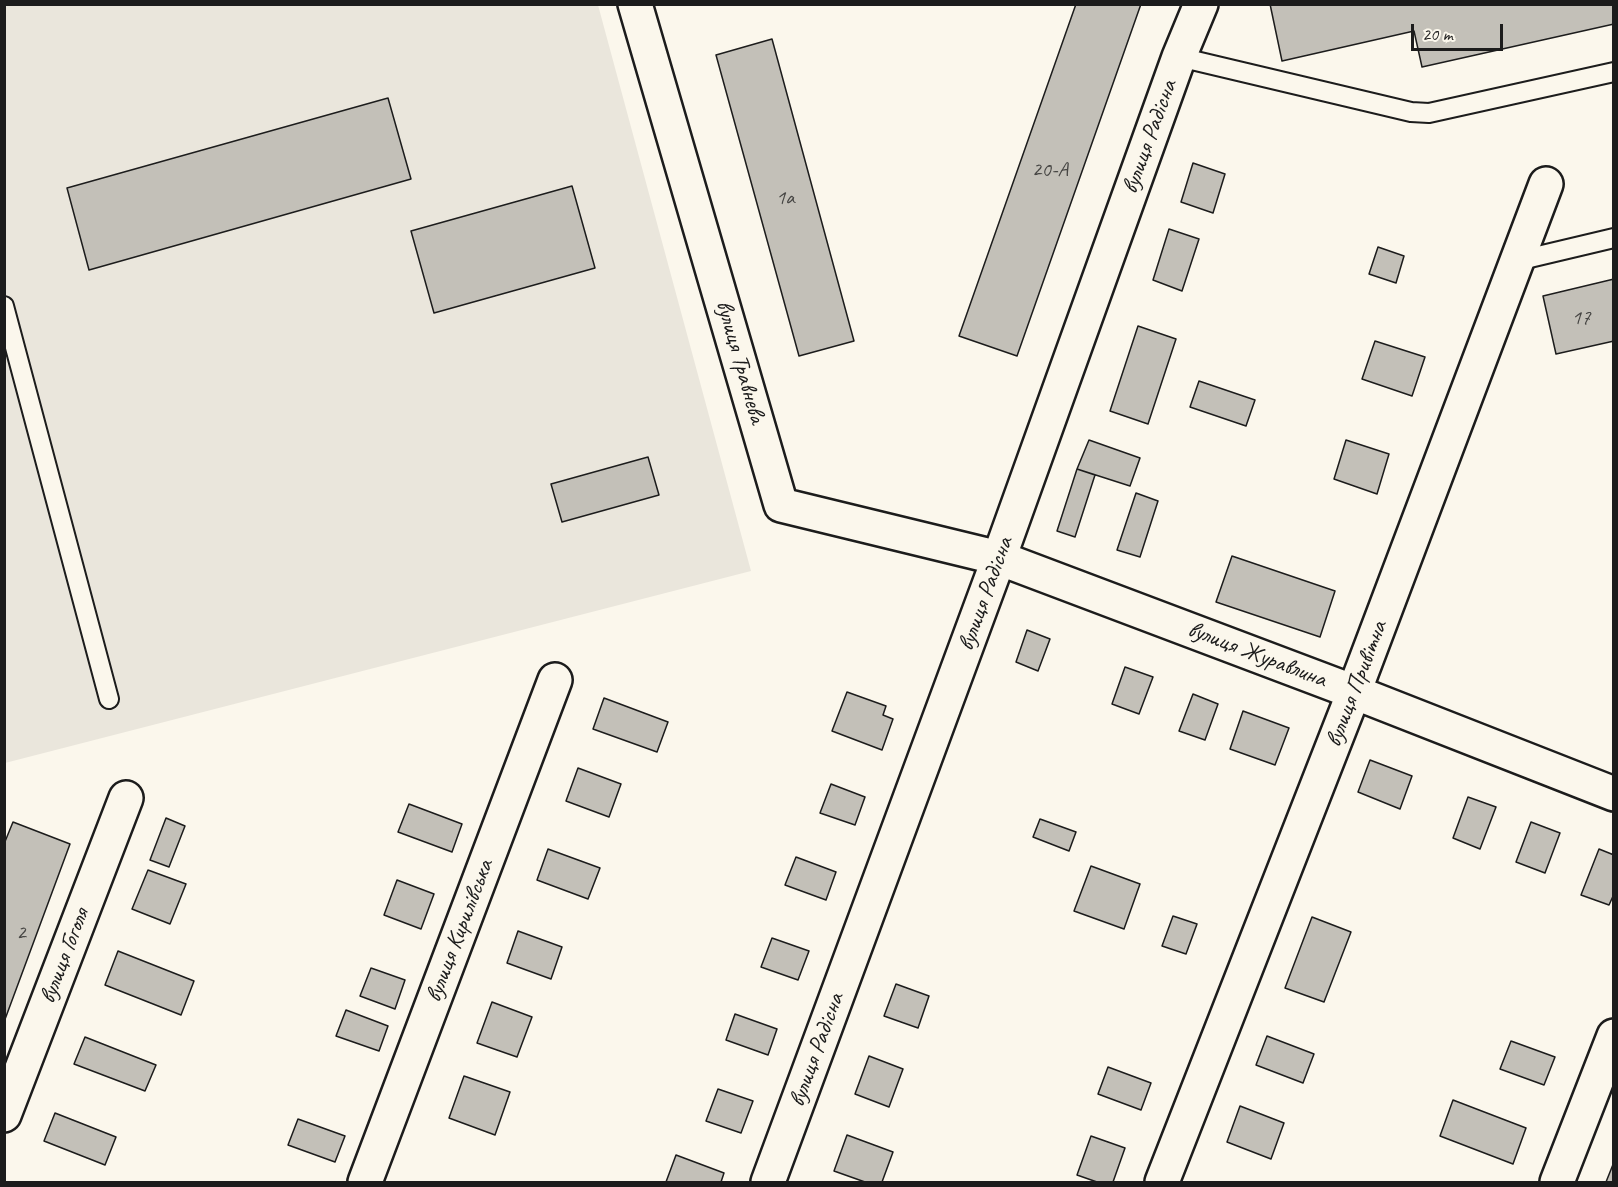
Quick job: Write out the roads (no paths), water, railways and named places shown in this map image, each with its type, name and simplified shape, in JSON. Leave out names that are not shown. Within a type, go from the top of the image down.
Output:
[{"type":"street","name":"вулиця Травнева","points":[[635,4],[781,505],[999,558]]},
{"type":"street","name":"вулиця Радісна","points":[[768,1182],[999,558],[1179,57],[1201,4]]},
{"type":"street","name":"вулиця Привітна","points":[[1162,1182],[1354,692],[1546,184]]},
{"type":"street","name":"вулиця Журавлина","points":[[999,558],[1354,692],[1614,794]]},
{"type":"street","name":"вулиця Кирилівська","points":[[364,1182],[555,680]]},
{"type":"street","name":"вулиця Гоголя","points":[[4,1115],[126,798]]},
{"type":"street","points":[[1557,1182],[1614,1036]]},
{"type":"lane","points":[[1179,57],[1411,112],[1429,113],[1614,72]]},
{"type":"lane","points":[[1517,261],[1614,238]]},
{"type":"lane","points":[[4,306],[109,699]]}]
